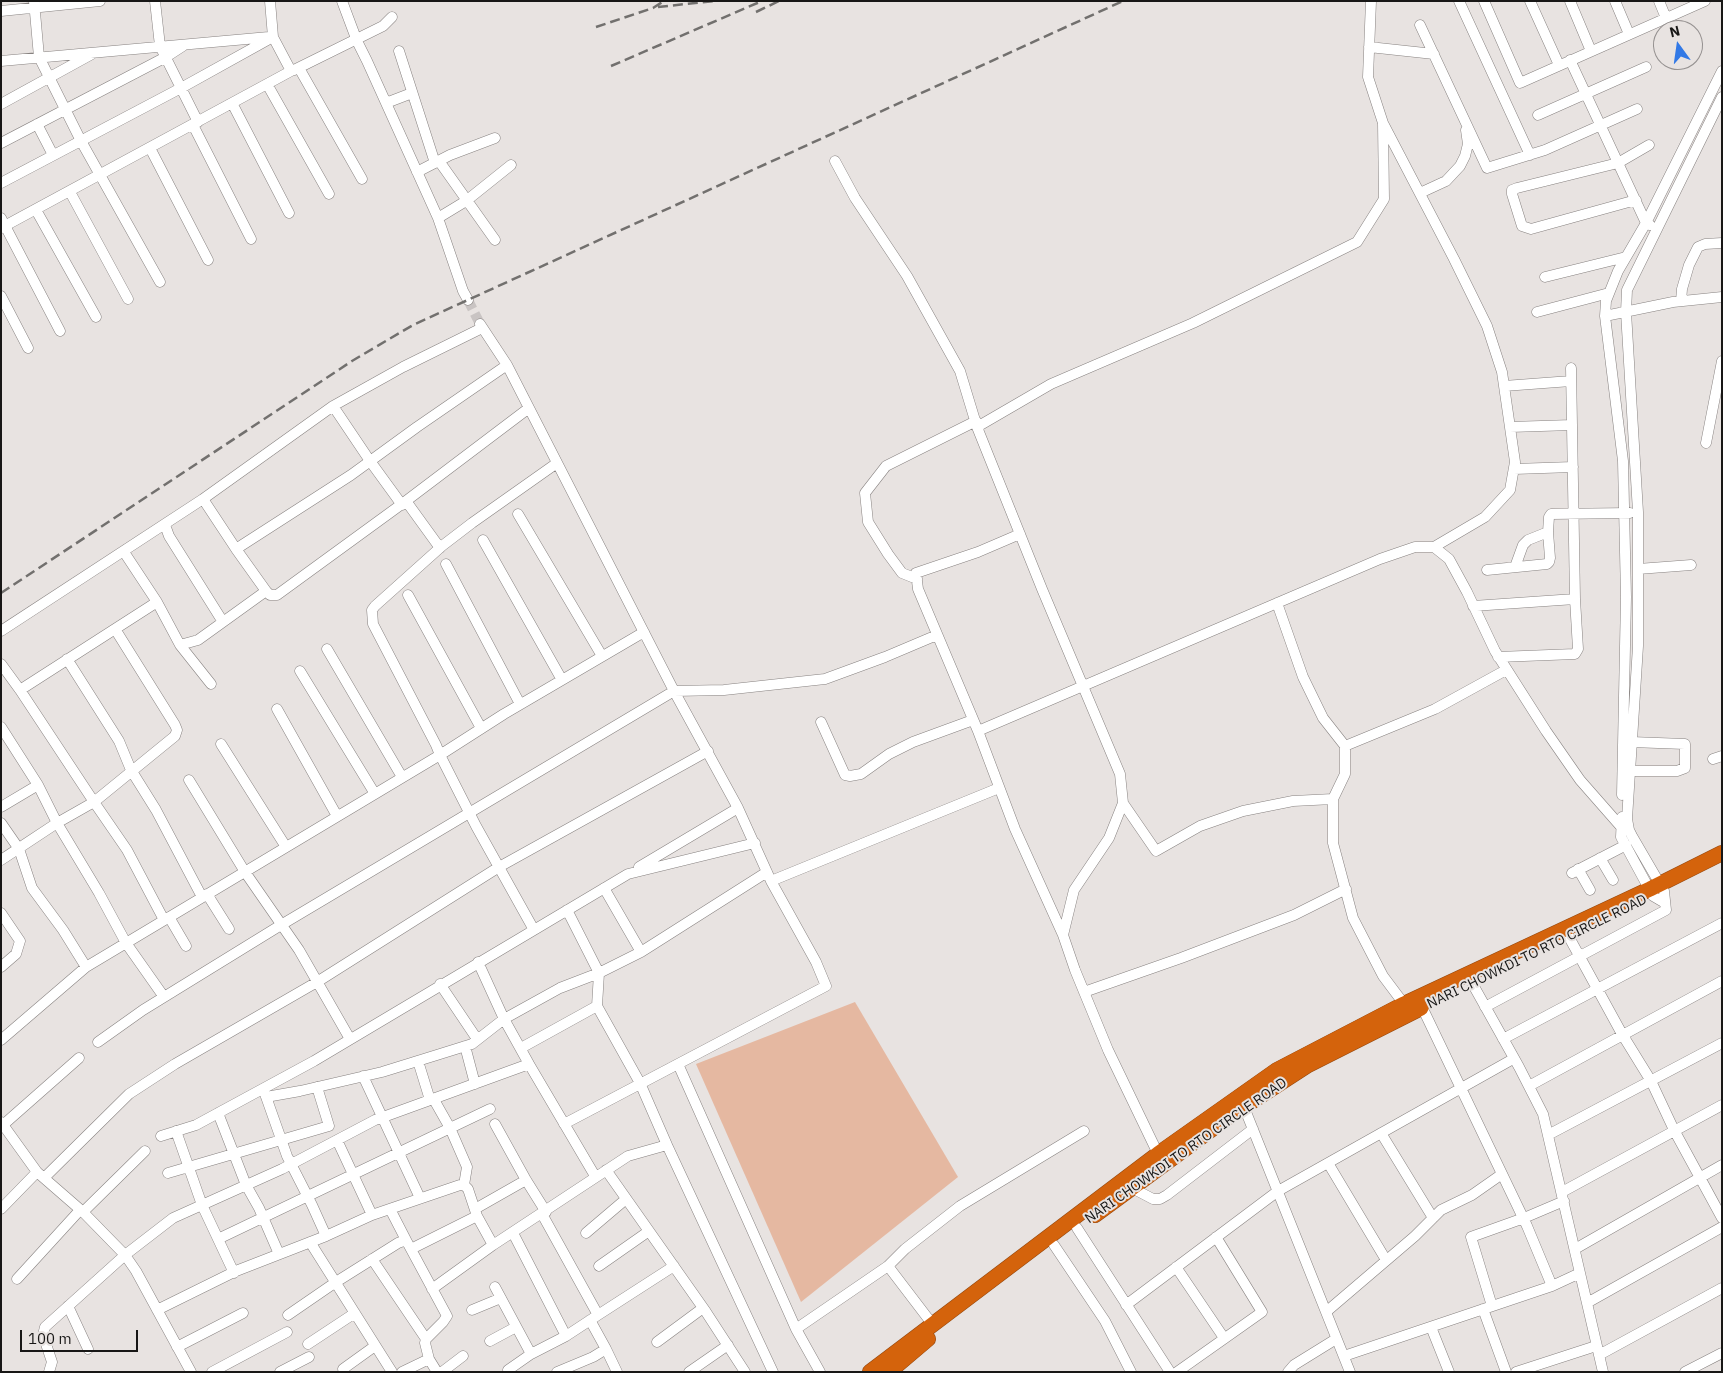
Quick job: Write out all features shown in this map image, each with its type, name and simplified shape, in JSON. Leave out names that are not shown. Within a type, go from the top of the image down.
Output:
[{"type":"highway","points":[[1696,871],[1722,853]]},
{"type":"highway","name":"NARI CHOWKDI TO RTO CIRCLE ROAD","points":[[889,1372],[904,1367],[938,1330],[1132,1188],[1161,1160],[1242,1102],[1308,1065],[1422,1007],[1469,978],[1566,932],[1658,893],[1696,871],[1722,863]]},
{"type":"highway","points":[[1242,1102],[1277,1070],[1404,1004],[1469,978]]},
{"type":"highway","points":[[870,1372],[1161,1160]]},
{"type":"street","points":[[1,11],[34,4],[100,1]]},
{"type":"street","points":[[155,1],[160,46],[181,88],[195,124],[251,239]]},
{"type":"street","points":[[270,1],[273,37],[295,69],[362,179]]},
{"type":"street","points":[[342,1],[357,40],[438,218],[463,291],[468,300]]},
{"type":"street","points":[[978,732],[1380,559],[1415,547],[1434,547],[1485,517],[1510,490],[1515,462],[1502,372],[1487,326],[1384,123],[1368,77],[1371,1]]},
{"type":"street","points":[[1459,1],[1530,155]]},
{"type":"street","points":[[1484,1],[1520,83],[1703,2]]},
{"type":"street","points":[[1530,1],[1559,65]]},
{"type":"street","points":[[1570,1],[1592,51]]},
{"type":"street","points":[[1615,1],[1629,34]]},
{"type":"street","points":[[1659,1],[1666,18]]},
{"type":"street","points":[[34,4],[39,57],[81,140],[160,282]]},
{"type":"street","points":[[60,331],[3,224],[36,210],[70,192],[295,69],[357,40],[383,26],[392,17]]},
{"type":"street","points":[[1420,25],[1487,168],[1545,150],[1637,109]]},
{"type":"street","points":[[1,61],[273,37]]},
{"type":"street","points":[[1,183],[273,37]]},
{"type":"street","points":[[1,143],[166,57],[186,44]]},
{"type":"street","points":[[1369,47],[1434,54]]},
{"type":"street","points":[[399,51],[437,162],[495,240]]},
{"type":"street","points":[[1,104],[97,52]]},
{"type":"street","points":[[1570,60],[1646,223],[1656,229]]},
{"type":"street","points":[[1538,115],[1646,67]]},
{"type":"street","points":[[1658,893],[1622,837],[1628,819],[1623,461],[1605,316],[1606,301],[1618,271],[1646,223],[1722,70]]},
{"type":"street","points":[[267,84],[329,194]]},
{"type":"street","points":[[386,103],[412,93]]},
{"type":"street","points":[[1626,771],[1632,742],[1638,569],[1638,513],[1626,312],[1628,286],[1722,97]]},
{"type":"street","points":[[232,103],[289,213]]},
{"type":"street","points":[[1420,193],[1446,181],[1460,166],[1468,144],[1466,122]]},
{"type":"street","points":[[917,579],[902,573],[868,522],[865,493],[886,466],[976,424],[1051,384],[1193,323],[1356,242],[1384,199],[1384,123]]},
{"type":"street","points":[[38,124],[53,155]]},
{"type":"street","points":[[417,172],[457,152],[495,138]]},
{"type":"street","points":[[1636,200],[1531,229],[1522,226],[1512,190],[1618,163],[1649,145]]},
{"type":"street","points":[[150,148],[208,260]]},
{"type":"street","points":[[835,160],[855,198],[907,276],[960,371],[976,424],[1120,774],[1123,803],[1109,838],[1074,890],[1063,935]]},
{"type":"street","points":[[438,218],[466,201],[511,165]]},
{"type":"street","points":[[70,192],[128,299]]},
{"type":"street","points":[[36,210],[96,317]]},
{"type":"street","points":[[1677,302],[1689,265],[1698,247],[1705,244],[1722,243]]},
{"type":"street","points":[[1544,277],[1626,257]]},
{"type":"street","points":[[1537,312],[1609,293]]},
{"type":"street","points":[[1,296],[28,348]]},
{"type":"street","points":[[1605,316],[1642,307],[1722,297]]},
{"type":"street","points":[[1,631],[165,525],[333,406],[481,326],[508,365],[674,691],[738,808],[769,876],[816,962],[826,986],[564,1124]]},
{"type":"street","points":[[1706,442],[1722,361]]},
{"type":"street","points":[[236,549],[370,461],[508,365]]},
{"type":"street","points":[[1498,657],[1575,654],[1578,649],[1575,599],[1571,368]]},
{"type":"street","points":[[1504,386],[1571,381]]},
{"type":"street","points":[[333,406],[370,461],[440,548]]},
{"type":"street","points":[[203,499],[266,591],[273,596],[280,594],[404,503],[529,408]]},
{"type":"street","points":[[1510,427],[1572,425]]},
{"type":"street","points":[[534,930],[440,755],[372,618],[372,610],[440,548],[472,522],[557,463]]},
{"type":"street","points":[[1514,469],[1573,467]]},
{"type":"street","points":[[1487,570],[1547,564],[1549,562],[1548,532],[1551,514],[1638,513]]},
{"type":"street","points":[[518,514],[602,656]]},
{"type":"street","points":[[165,525],[223,622]]},
{"type":"street","points":[[1515,567],[1523,545],[1528,540],[1548,532]]},
{"type":"street","points":[[1020,534],[978,552],[916,573],[918,589],[978,732],[1015,829],[1063,935],[1108,1050],[1161,1160]]},
{"type":"street","points":[[482,540],[562,680]]},
{"type":"street","points":[[1434,547],[1449,559],[1498,657],[1546,731],[1580,780],[1625,829],[1658,893],[1665,912],[1485,1007]]},
{"type":"street","points":[[124,552],[157,602],[180,645],[211,684]]},
{"type":"street","points":[[446,564],[520,704]]},
{"type":"street","points":[[1638,569],[1691,565]]},
{"type":"street","points":[[180,645],[198,640],[266,591]]},
{"type":"street","points":[[408,595],[481,728]]},
{"type":"street","points":[[1473,606],[1575,599]]},
{"type":"street","points":[[20,690],[157,602]]},
{"type":"street","points":[[1277,603],[1304,677],[1324,718],[1345,746],[1345,774],[1333,799],[1333,843],[1353,918],[1383,976],[1404,1004]]},
{"type":"street","points":[[1,860],[57,823],[94,802],[175,736],[177,730],[175,725],[114,629]]},
{"type":"street","points":[[1,1040],[86,967],[440,755],[520,704],[644,632]]},
{"type":"street","points":[[98,1042],[164,997],[281,924],[674,691],[724,690],[826,679],[937,635]]},
{"type":"street","points":[[327,649],[402,777]]},
{"type":"street","points":[[66,660],[119,741],[131,770],[205,896],[229,929]]},
{"type":"street","points":[[1,664],[94,802],[128,854],[166,919],[186,946]]},
{"type":"street","points":[[1625,668],[1636,669]]},
{"type":"street","points":[[1345,746],[1435,709],[1506,670]]},
{"type":"street","points":[[300,671],[374,794]]},
{"type":"street","points":[[277,709],[337,816]]},
{"type":"street","points":[[821,722],[845,775],[850,776],[861,774],[890,754],[913,742],[973,720]]},
{"type":"street","points":[[1,727],[38,785],[57,823],[98,891],[126,943],[164,997]]},
{"type":"street","points":[[1626,771],[1677,771],[1685,768],[1685,744],[1632,742]]},
{"type":"street","points":[[221,744],[286,847]]},
{"type":"street","points":[[1,1209],[129,1094],[175,1064],[318,982],[499,867],[708,751]]},
{"type":"street","points":[[189,780],[245,872],[299,950],[350,1039]]},
{"type":"street","points":[[1,807],[38,785]]},
{"type":"street","points":[[264,1092],[317,1087],[418,1061],[465,1046],[504,1019],[560,988],[598,973],[641,952],[769,876],[999,788]]},
{"type":"street","points":[[1123,803],[1156,851],[1200,826],[1243,811],[1293,801],[1333,799]]},
{"type":"street","points":[[161,1136],[196,1125],[218,1112],[264,1092],[440,984],[738,808]]},
{"type":"street","points":[[1,823],[19,849],[32,888],[62,927],[86,967]]},
{"type":"street","points":[[628,874],[755,843]]},
{"type":"street","points":[[1590,890],[1575,871],[1626,845]]},
{"type":"street","points":[[1600,858],[1613,880]]},
{"type":"street","points":[[604,888],[641,952]]},
{"type":"street","points":[[1084,992],[1294,915],[1346,889]]},
{"type":"street","points":[[567,910],[598,973],[597,1006],[640,1083],[773,1372]]},
{"type":"street","points":[[1,913],[20,941],[16,954],[1,967]]},
{"type":"street","points":[[1503,1039],[1722,923]]},
{"type":"street","points":[[1566,932],[1622,1034],[1651,1081],[1674,1130],[1722,1218]]},
{"type":"street","points":[[478,962],[504,1019],[595,1176]]},
{"type":"street","points":[[1469,978],[1543,1114],[1603,1372]]},
{"type":"street","points":[[1529,1086],[1722,981]]},
{"type":"street","points":[[440,984],[477,1039]]},
{"type":"street","points":[[521,1048],[597,1006]]},
{"type":"street","points":[[1422,1007],[1524,1218],[1552,1286]]},
{"type":"street","points":[[1548,1135],[1722,1043]]},
{"type":"street","points":[[465,1046],[475,1084]]},
{"type":"street","points":[[79,1058],[2,1124],[41,1175],[81,1211],[125,1255],[136,1271],[191,1372]]},
{"type":"street","points":[[1126,1305],[1278,1191],[1513,1059]]},
{"type":"street","points":[[418,1061],[432,1099],[450,1128],[467,1167],[464,1185]]},
{"type":"street","points":[[49,1372],[52,1362],[43,1331],[45,1327],[125,1255],[177,1216],[291,1164],[383,1117],[529,1064]]},
{"type":"street","points":[[678,1064],[796,1329],[820,1372]]},
{"type":"street","points":[[363,1076],[420,1198]]},
{"type":"street","points":[[317,1087],[335,1141],[372,1215]]},
{"type":"street","points":[[264,1092],[291,1164],[326,1236]]},
{"type":"street","points":[[1242,1102],[1350,1372]]},
{"type":"street","points":[[1506,1372],[1487,1308],[1471,1237],[1524,1218],[1674,1130],[1722,1105]]},
{"type":"street","points":[[218,1239],[490,1109]]},
{"type":"street","points":[[218,1112],[246,1185],[264,1218],[279,1254]]},
{"type":"street","points":[[495,1124],[544,1213],[594,1318],[617,1372]]},
{"type":"street","points":[[168,1173],[329,1126]]},
{"type":"street","points":[[1132,1188],[1153,1199],[1167,1195],[1253,1129]]},
{"type":"street","points":[[176,1131],[202,1205],[234,1273]]},
{"type":"street","points":[[796,1329],[888,1266],[905,1249],[960,1206],[1084,1131]]},
{"type":"street","points":[[1381,1133],[1433,1218]]},
{"type":"street","points":[[432,1289],[595,1176],[628,1156],[667,1145]]},
{"type":"street","points":[[17,1279],[81,1211],[145,1151]]},
{"type":"street","points":[[1328,1163],[1386,1260]]},
{"type":"street","points":[[1575,1249],[1722,1165]]},
{"type":"street","points":[[606,1170],[703,1308],[745,1372]]},
{"type":"street","points":[[1326,1312],[1441,1210],[1472,1195],[1502,1174]]},
{"type":"street","points":[[288,1315],[398,1243],[408,1245],[476,1212],[526,1180]]},
{"type":"street","points":[[157,1310],[234,1273],[326,1236],[372,1215],[464,1185]]},
{"type":"street","points":[[464,1185],[468,1189],[476,1212],[493,1245]]},
{"type":"street","points":[[586,1233],[626,1199]]},
{"type":"street","points":[[390,1209],[447,1316],[426,1339],[425,1343],[429,1359],[437,1372]]},
{"type":"street","points":[[1587,1302],[1722,1227]]},
{"type":"street","points":[[1077,1228],[1170,1372]]},
{"type":"street","points":[[600,1266],[649,1232]]},
{"type":"street","points":[[513,1233],[566,1336]]},
{"type":"street","points":[[1177,1372],[1262,1312],[1216,1237]]},
{"type":"street","points":[[310,1242],[392,1372]]},
{"type":"street","points":[[1054,1245],[1105,1321],[1131,1372]]},
{"type":"street","points":[[372,1260],[426,1339]]},
{"type":"street","points":[[508,1370],[531,1354],[566,1336],[674,1266]]},
{"type":"street","points":[[888,1266],[933,1325]]},
{"type":"street","points":[[1176,1267],[1224,1338]]},
{"type":"street","points":[[1344,1356],[1552,1286],[1580,1273]]},
{"type":"street","points":[[495,1286],[531,1354]]},
{"type":"street","points":[[1516,1372],[1598,1350],[1722,1288]]},
{"type":"street","points":[[472,1310],[501,1298]]},
{"type":"street","points":[[68,1306],[88,1349]]},
{"type":"street","points":[[657,1342],[703,1308]]},
{"type":"street","points":[[177,1347],[243,1313]]},
{"type":"street","points":[[308,1344],[355,1313]]},
{"type":"street","points":[[1431,1326],[1449,1372]]},
{"type":"street","points":[[490,1341],[516,1327]]},
{"type":"street","points":[[212,1372],[287,1332]]},
{"type":"street","points":[[1288,1372],[1294,1365],[1336,1339]]},
{"type":"street","points":[[689,1372],[728,1345]]},
{"type":"street","points":[[343,1369],[375,1346]]},
{"type":"street","points":[[556,1372],[593,1357],[606,1349]]},
{"type":"street","points":[[1685,1372],[1722,1353]]},
{"type":"street","points":[[442,1372],[463,1356]]},
{"type":"street","points":[[280,1372],[309,1357]]},
{"type":"street","points":[[402,1372],[429,1359]]},
{"type":"shaded area","points":[[855,1002],[958,1177],[801,1302],[696,1064]]},
{"type":"tunnel","points":[[468,300],[480,324]]},
{"type":"railway","points":[[596,27],[653,8],[664,1]]},
{"type":"railway","points":[[658,7],[714,1]]},
{"type":"railway","points":[[611,66],[762,1]]},
{"type":"railway","points":[[756,12],[779,1]]},
{"type":"railway","points":[[1,593],[352,361],[413,325],[1123,1]]}]
